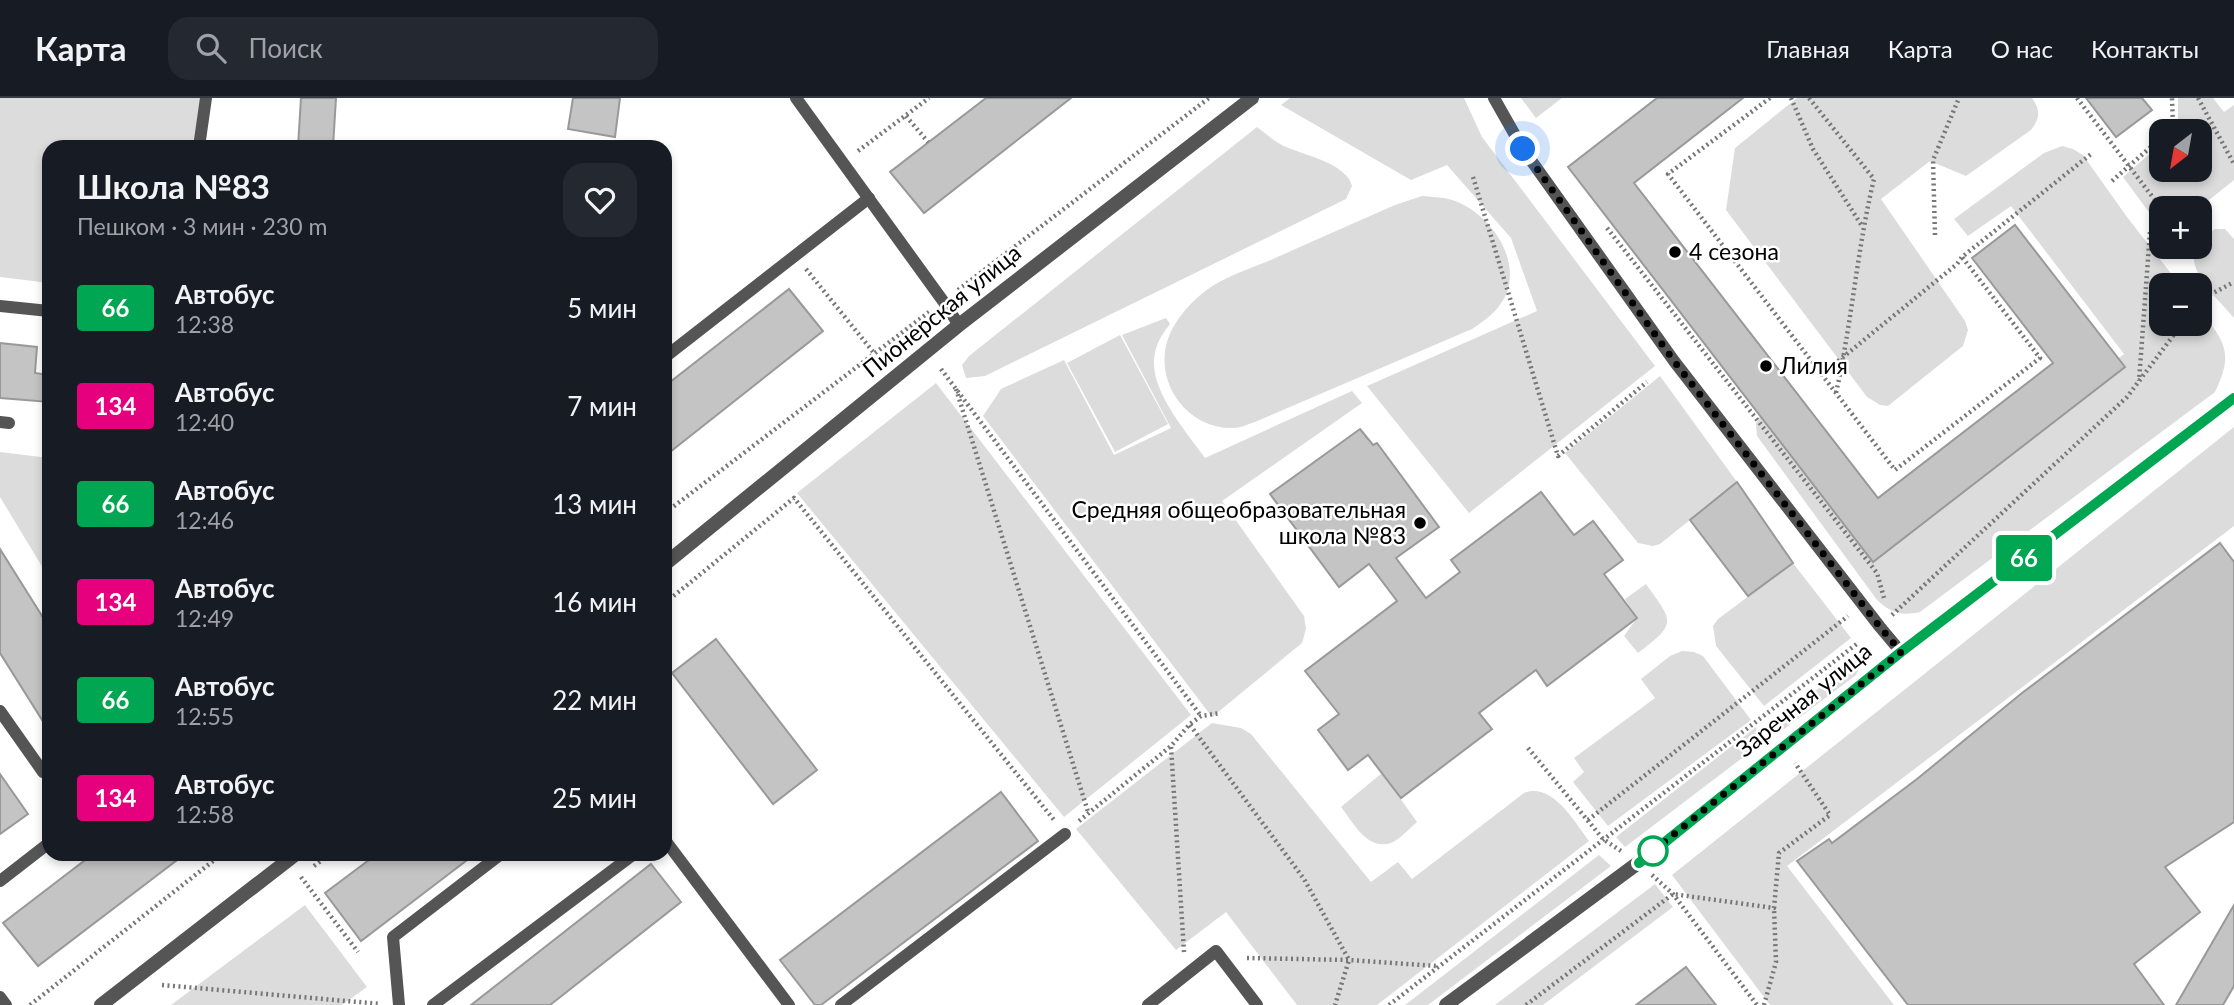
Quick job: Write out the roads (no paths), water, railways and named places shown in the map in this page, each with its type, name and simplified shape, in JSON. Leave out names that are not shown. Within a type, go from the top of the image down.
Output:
[{"type":"street","name":"Пионерская улица","points":[[672,558],[959,326],[1251,98]]},
{"type":"street","name":"Заречная улица","points":[[1446,1005],[2234,398]]},
{"type":"street","points":[[101,1005],[287,861]]},
{"type":"lane","points":[[201,140],[206,98]]},
{"type":"lane","points":[[796,98],[959,326]]},
{"type":"lane","points":[[1494,98],[1523,149],[1674,361],[1901,652]]},
{"type":"lane","points":[[672,352],[869,198]]},
{"type":"lane","points":[[0,306],[42,311]]},
{"type":"lane","points":[[0,711],[42,771]]},
{"type":"lane","points":[[841,1005],[1065,834]]},
{"type":"lane","points":[[0,881],[42,848]]},
{"type":"lane","points":[[672,849],[789,1005]]},
{"type":"lane","points":[[399,1005],[393,937],[492,861]]},
{"type":"lane","points":[[433,1005],[625,861]]},
{"type":"lane","points":[[1148,1005],[1216,951],[1257,1005]]},
{"type":"lane","points":[[0,997],[6,1005]]},
{"type":"place","name":"4 сезона","points":[[1675,252]]},
{"type":"place","name":"Лилия","points":[[1766,366]]},
{"type":"place","name":"Средняя общеобразовательная школа №83","points":[[1420,523]]}]
